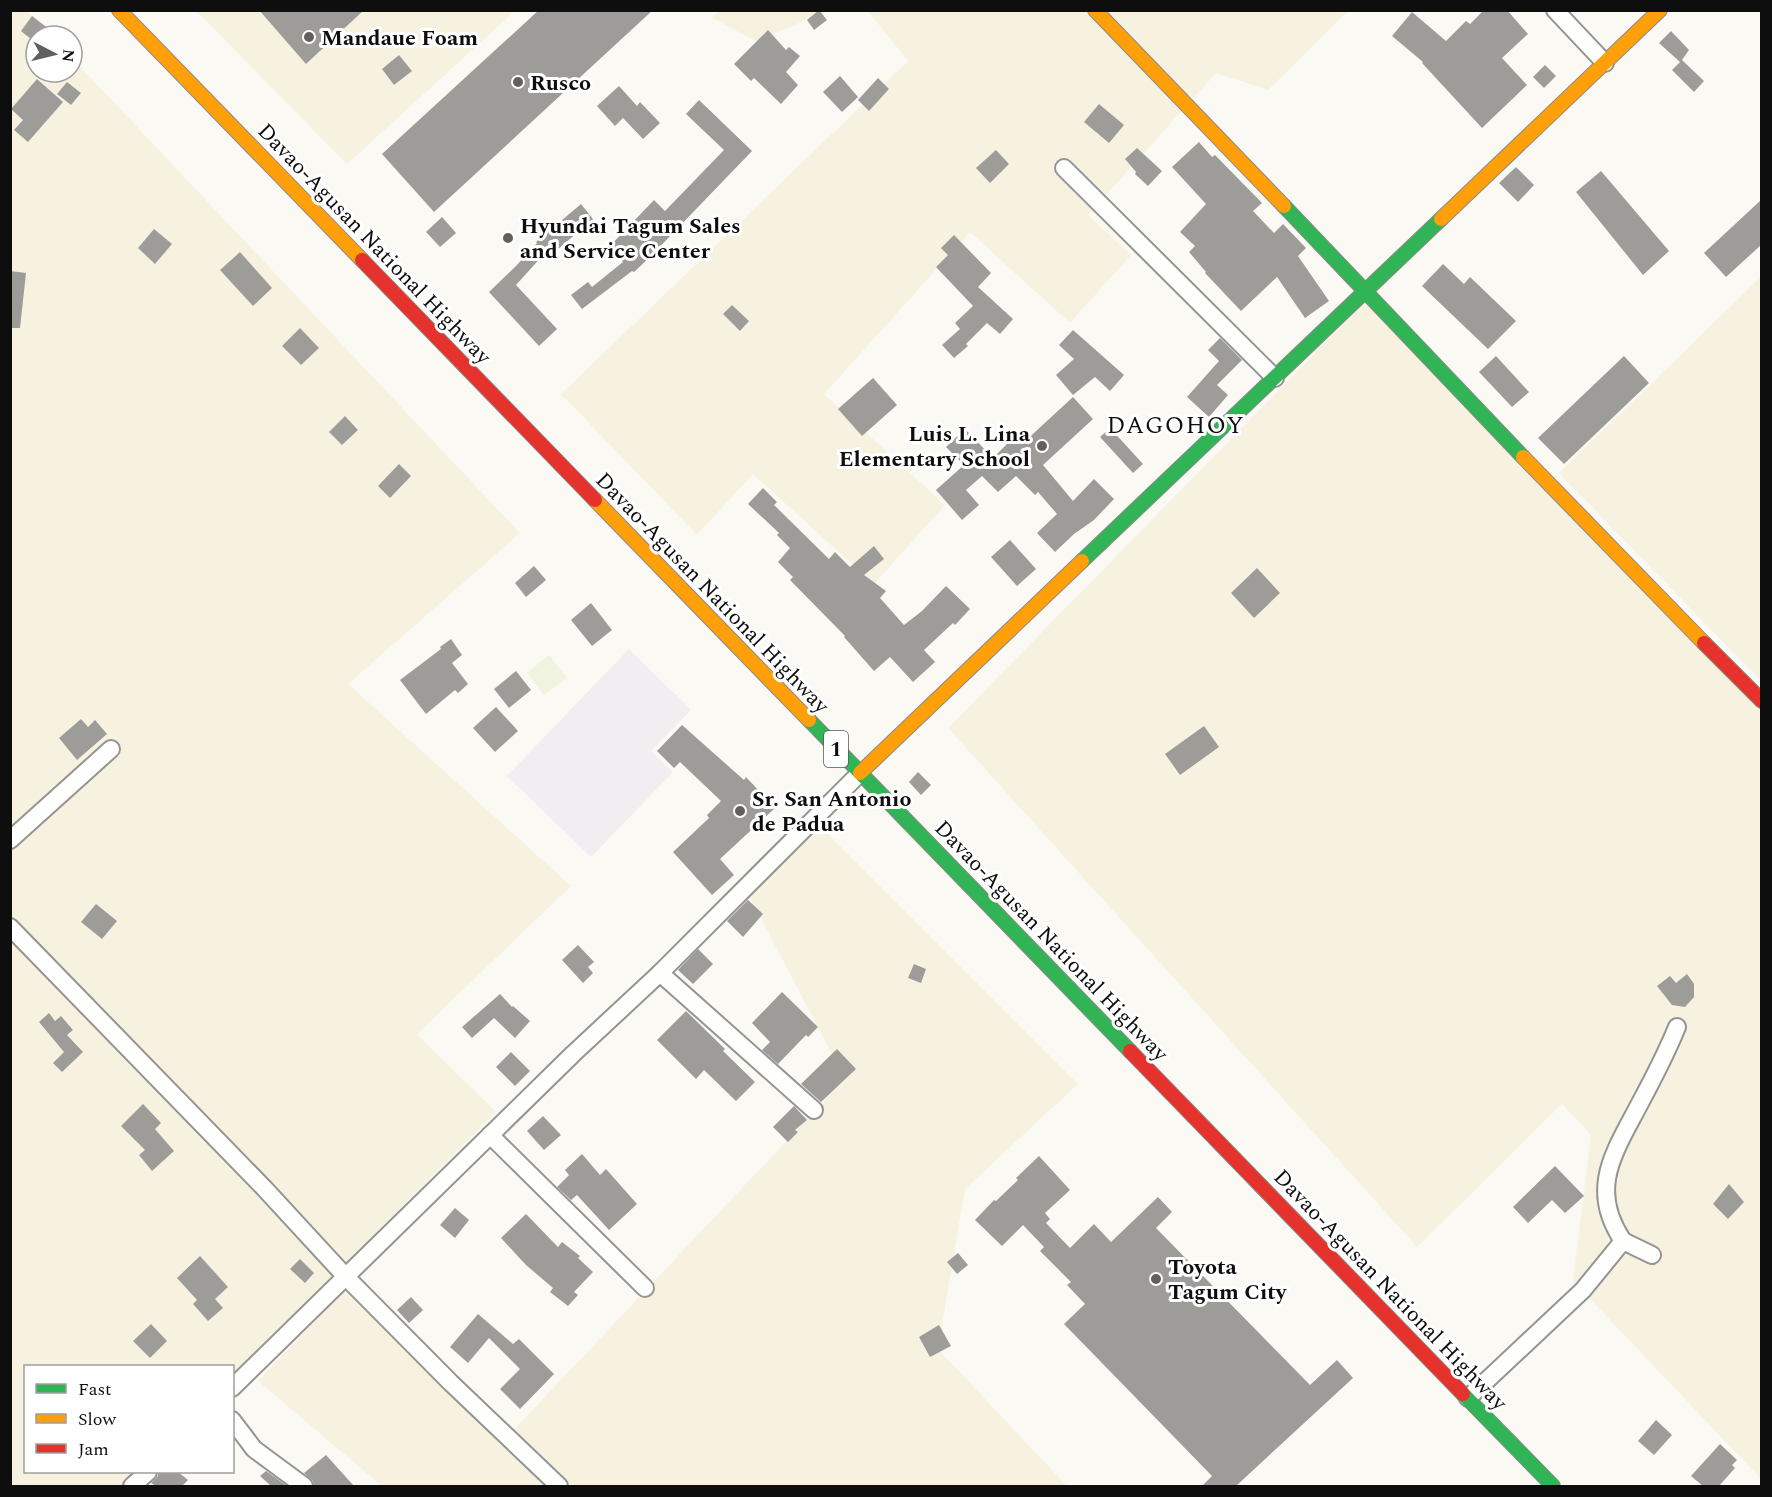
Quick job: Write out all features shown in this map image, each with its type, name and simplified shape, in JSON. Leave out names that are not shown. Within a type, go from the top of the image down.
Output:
[{"type":"main road","name":"Davao-Agusan National Highway","points":[[119,10],[1553,1486]]},
{"type":"main road","points":[[1095,10],[1367,291],[1584,521],[1761,701]]},
{"type":"main road","points":[[860,773],[1660,10]]},
{"type":"street","points":[[1555,10],[1605,63]]},
{"type":"street","points":[[1064,168],[1275,378]]},
{"type":"street","points":[[10,840],[111,749]]},
{"type":"street","points":[[234,1386],[573,1054],[660,973],[860,773]]},
{"type":"street","points":[[10,927],[265,1189],[346,1277],[451,1383],[559,1486]]},
{"type":"street","points":[[660,973],[814,1110]]},
{"type":"street","points":[[1652,1255],[1623,1241],[1612,1224],[1607,1208],[1608,1171],[1616,1147],[1664,1058],[1677,1027]]},
{"type":"street","points":[[490,1135],[645,1288]]},
{"type":"street","points":[[1468,1398],[1583,1290],[1623,1241]]},
{"type":"street","points":[[234,1423],[254,1449],[304,1486]]},
{"type":"shaded area","points":[[10,11],[27,11],[39,24],[24,24],[24,84],[84,84],[84,71],[520,533],[348,684],[571,886],[417,1034],[496,1112],[234,1376],[234,1365],[24,1365],[24,1473],[137,1473],[123,1486],[11,1486]]},
{"type":"shaded area","points":[[196,11],[515,11],[347,164]]},
{"type":"shaded area","points":[[719,11],[828,11],[756,41],[712,18]]},
{"type":"shaded area","points":[[868,11],[1348,11],[1268,90],[1216,73],[1088,215],[1131,255],[1070,323],[970,232],[824,394],[945,505],[874,584],[753,474],[697,535],[561,394],[908,61]]},
{"type":"shaded area","points":[[1761,277],[1761,681],[1559,473]]},
{"type":"shaded area","points":[[1366,301],[1761,702],[1761,1479],[1573,1281],[1591,1135],[1562,1104],[1417,1247],[948,728]]},
{"type":"shaded area","points":[[629,649],[691,710],[651,751],[673,772],[591,857],[507,776]]},
{"type":"shaded area","points":[[810,816],[1078,1084],[965,1189],[938,1349],[1067,1486],[382,1486],[258,1381],[344,1290],[508,1436],[845,1079],[746,890]]},
{"type":"green space","points":[[549,655],[567,678],[544,695],[527,673]]},
{"type":"building","name":"Mandaue Foam","points":[[259,10],[364,10],[306,64]]},
{"type":"building","name":"Rusco","points":[[539,10],[653,10],[434,212],[382,154]]},
{"type":"building","points":[[819,10],[827,20],[814,30],[807,20]]},
{"type":"building","points":[[1484,10],[1507,10],[1528,34],[1502,58],[1527,85],[1482,128],[1423,62],[1392,36],[1412,12],[1446,41],[1466,21],[1470,24]]},
{"type":"building","points":[[32,16],[42,24],[26,24]]},
{"type":"building","points":[[768,30],[786,50],[789,47],[800,56],[786,72],[798,85],[781,104],[754,78],[751,81],[734,64]]},
{"type":"building","points":[[1671,31],[1689,50],[1682,60],[1704,81],[1694,92],[1672,70],[1680,62],[1659,43]]},
{"type":"building","points":[[399,55],[412,71],[394,85],[382,69]]},
{"type":"building","points":[[1545,65],[1556,76],[1544,88],[1533,77]]},
{"type":"building","points":[[840,76],[858,97],[842,112],[823,92]]},
{"type":"building","points":[[878,78],[889,89],[869,111],[858,100]]},
{"type":"building","points":[[33,84],[43,84],[63,102],[28,142],[14,130],[23,120],[11,109]]},
{"type":"building","points":[[65,84],[70,84],[81,93],[71,105],[57,94]]},
{"type":"building","points":[[619,86],[637,106],[640,102],[660,123],[643,139],[623,118],[615,126],[597,106]]},
{"type":"building","points":[[699,100],[752,151],[634,272],[632,271],[582,309],[571,295],[588,282],[592,287],[623,262],[609,247],[654,200],[665,211],[724,150],[686,114]]},
{"type":"building","points":[[1099,104],[1124,125],[1109,143],[1084,122]]},
{"type":"building","points":[[1199,142],[1262,203],[1253,211],[1274,233],[1283,224],[1306,248],[1298,256],[1329,301],[1305,318],[1277,277],[1241,311],[1205,273],[1189,252],[1195,246],[1180,232],[1206,204],[1172,167]]},
{"type":"building","points":[[1137,148],[1162,171],[1148,186],[1135,174],[1136,172],[1125,159]]},
{"type":"building","points":[[996,150],[1009,164],[990,183],[976,168]]},
{"type":"building","points":[[1516,167],[1534,185],[1518,202],[1499,183]]},
{"type":"building","points":[[1601,171],[1669,251],[1643,275],[1576,192]]},
{"type":"building","points":[[1761,200],[1761,245],[1726,277],[1704,253]]},
{"type":"building","points":[[581,204],[593,219],[549,257],[545,253],[516,285],[557,329],[539,346],[489,292],[516,266],[536,242]]},
{"type":"building","points":[[442,217],[456,233],[440,247],[426,232]]},
{"type":"building","points":[[154,229],[172,244],[155,264],[138,248]]},
{"type":"building","points":[[954,235],[991,273],[978,287],[1013,319],[1000,334],[987,323],[966,344],[968,346],[954,358],[942,345],[960,329],[955,323],[973,306],[936,267],[948,255],[941,248]]},
{"type":"building","points":[[240,252],[272,288],[253,306],[220,270]]},
{"type":"building","points":[[1443,264],[1464,284],[1470,277],[1516,321],[1488,349],[1422,286]]},
{"type":"building","points":[[10,271],[26,273],[20,328],[10,328]]},
{"type":"building","points":[[732,305],[749,321],[740,331],[723,314]]},
{"type":"building","points":[[300,328],[319,348],[301,365],[282,346]]},
{"type":"building","points":[[1073,330],[1124,375],[1110,391],[1095,377],[1073,395],[1056,375],[1074,359],[1059,345]]},
{"type":"building","points":[[1220,338],[1242,360],[1217,385],[1228,395],[1209,417],[1187,397],[1219,361],[1208,350]]},
{"type":"building","points":[[1496,356],[1529,392],[1512,407],[1479,372]]},
{"type":"building","points":[[1624,356],[1649,383],[1564,464],[1538,438]]},
{"type":"building","points":[[873,378],[897,405],[862,436],[838,409]]},
{"type":"building","points":[[1073,397],[1093,419],[1043,465],[1073,501],[1094,479],[1114,499],[1094,520],[1074,534],[1055,552],[1037,533],[1057,514],[1038,492],[1035,495],[1016,476],[998,492],[982,476],[966,490],[979,505],[962,520],[936,490],[964,465],[946,447],[965,429],[993,458],[1014,437],[1022,444]]},
{"type":"building","points":[[345,416],[358,430],[342,445],[329,432]]},
{"type":"building","points":[[1110,428],[1143,464],[1133,473],[1100,437]]},
{"type":"building","points":[[399,464],[411,476],[390,498],[378,486]]},
{"type":"building","points":[[763,488],[777,502],[774,505],[829,559],[835,552],[850,567],[874,546],[884,559],[864,575],[886,591],[880,598],[904,625],[922,611],[946,586],[970,609],[955,625],[953,623],[924,650],[935,662],[913,682],[890,657],[874,671],[845,636],[790,580],[793,577],[778,562],[790,548],[777,535],[779,533],[748,504]]},
{"type":"building","points":[[1010,540],[1036,569],[1017,586],[991,557]]},
{"type":"building","points":[[534,566],[546,580],[526,597],[515,583]]},
{"type":"building","points":[[1257,568],[1280,593],[1254,618],[1231,593]]},
{"type":"building","points":[[591,603],[612,630],[592,646],[571,620]]},
{"type":"building","points":[[451,639],[462,655],[452,663],[468,684],[458,693],[455,690],[426,714],[400,680]]},
{"type":"building","points":[[516,671],[531,690],[509,708],[494,689]]},
{"type":"building","points":[[496,707],[518,731],[495,752],[473,728]]},
{"type":"building","points":[[81,719],[88,727],[95,720],[107,734],[77,760],[59,738]]},
{"type":"building","points":[[682,725],[744,780],[746,777],[775,808],[720,859],[734,875],[712,895],[673,852],[709,818],[707,815],[721,801],[680,762],[674,768],[657,751]]},
{"type":"building","points":[[1204,726],[1219,747],[1180,775],[1165,754]]},
{"type":"building","points":[[918,772],[931,785],[921,795],[909,782]]},
{"type":"building","points":[[748,900],[763,914],[743,937],[727,921]]},
{"type":"building","points":[[96,904],[117,921],[102,939],[81,922]]},
{"type":"building","points":[[578,945],[594,962],[588,967],[593,973],[583,983],[562,960]]},
{"type":"building","points":[[698,949],[713,964],[693,984],[678,970]]},
{"type":"building","points":[[914,964],[926,969],[921,983],[908,978]]},
{"type":"building","points":[[1687,974],[1694,984],[1694,997],[1685,1007],[1672,1005],[1657,986],[1670,976],[1676,983]]},
{"type":"building","points":[[782,992],[818,1027],[808,1037],[806,1035],[778,1064],[762,1050],[770,1042],[752,1023]]},
{"type":"building","points":[[500,994],[530,1021],[515,1038],[494,1018],[472,1038],[462,1027]]},
{"type":"building","points":[[686,1011],[755,1082],[736,1101],[704,1070],[696,1079],[657,1040]]},
{"type":"building","points":[[49,1013],[55,1021],[61,1016],[73,1030],[67,1035],[83,1052],[62,1072],[53,1063],[64,1052],[39,1022]]},
{"type":"building","points":[[837,1049],[856,1069],[821,1102],[801,1084]]},
{"type":"building","points":[[511,1052],[530,1071],[515,1086],[496,1067]]},
{"type":"building","points":[[143,1104],[161,1123],[155,1129],[174,1151],[152,1171],[139,1155],[145,1150],[121,1126]]},
{"type":"building","points":[[794,1106],[807,1120],[795,1130],[798,1132],[788,1142],[773,1127]]},
{"type":"building","points":[[543,1116],[561,1135],[544,1150],[527,1131]]},
{"type":"building","points":[[582,1154],[600,1175],[606,1169],[637,1204],[609,1230],[577,1195],[571,1200],[557,1187],[569,1175],[565,1170]]},
{"type":"building","points":[[1039,1156],[1070,1190],[1045,1213],[1050,1219],[1046,1223],[1070,1248],[1094,1224],[1111,1242],[1158,1197],[1172,1212],[1156,1228],[1310,1385],[1337,1360],[1353,1378],[1236,1486],[1202,1486],[1212,1476],[1064,1324],[1085,1304],[1067,1285],[1071,1282],[1040,1251],[1044,1247],[1023,1225],[1002,1246],[975,1220],[1018,1180],[1016,1178]]},
{"type":"building","points":[[1555,1166],[1584,1196],[1565,1213],[1552,1200],[1528,1223],[1513,1207]]},
{"type":"building","points":[[1729,1184],[1744,1202],[1728,1219],[1713,1204]]},
{"type":"building","points":[[455,1208],[469,1220],[455,1238],[440,1225]]},
{"type":"building","points":[[526,1214],[558,1247],[562,1242],[580,1256],[578,1258],[593,1272],[574,1292],[578,1295],[568,1306],[550,1292],[553,1288],[526,1265],[501,1238]]},
{"type":"building","points":[[958,1253],[968,1265],[957,1274],[947,1262]]},
{"type":"building","points":[[200,1256],[228,1287],[215,1299],[223,1308],[208,1321],[193,1304],[197,1300],[177,1278]]},
{"type":"building","points":[[300,1259],[314,1273],[305,1283],[290,1269]]},
{"type":"building","points":[[411,1297],[423,1310],[409,1323],[397,1310]]},
{"type":"building","points":[[478,1314],[513,1344],[519,1339],[554,1374],[520,1409],[500,1389],[520,1369],[489,1338],[468,1363],[450,1347]]},
{"type":"building","points":[[151,1324],[167,1341],[150,1358],[133,1341]]},
{"type":"building","points":[[939,1325],[951,1346],[930,1357],[919,1337]]},
{"type":"building","points":[[1656,1420],[1672,1435],[1654,1455],[1638,1441]]},
{"type":"building","points":[[1720,1444],[1737,1460],[1732,1465],[1735,1468],[1719,1486],[1703,1486],[1691,1476]]},
{"type":"building","points":[[326,1455],[354,1486],[314,1486],[313,1481],[304,1473]]},
{"type":"building","points":[[266,1471],[287,1486],[271,1486],[260,1476]]},
{"type":"building","points":[[158,1473],[179,1473],[188,1480],[182,1486],[156,1486],[151,1483]]},
{"type":"traffic: fast","points":[[1284,206],[1523,457]]},
{"type":"traffic: fast","points":[[1082,561],[1441,219]]},
{"type":"traffic: fast","points":[[809,720],[1130,1051]]},
{"type":"traffic: fast","points":[[1463,1394],[1553,1486]]},
{"type":"traffic: slow","points":[[119,10],[362,260]]},
{"type":"traffic: slow","points":[[1095,10],[1284,206]]},
{"type":"traffic: slow","points":[[1441,219],[1660,10]]},
{"type":"traffic: slow","points":[[1523,457],[1704,643]]},
{"type":"traffic: slow","points":[[595,500],[809,720]]},
{"type":"traffic: slow","points":[[860,773],[1082,561]]},
{"type":"traffic: jam","points":[[362,260],[595,500]]},
{"type":"traffic: jam","points":[[1704,643],[1762,701]]},
{"type":"traffic: jam","points":[[1130,1051],[1463,1394]]},
{"type":"place","name":"Mandaue Foam","points":[[309,37]]},
{"type":"place","name":"Rusco","points":[[518,82]]},
{"type":"place","name":"Hyundai Tagum Sales and Service Center","points":[[508,238]]},
{"type":"place","name":"Luis L. Lina Elementary School","points":[[1042,446]]},
{"type":"place","name":"Sr. San Antonio de Padua","points":[[740,811]]},
{"type":"place","name":"Toyota Tagum City","points":[[1156,1279]]},
{"type":"district","name":"DAGOHOY","points":[[1176,425]]}]
